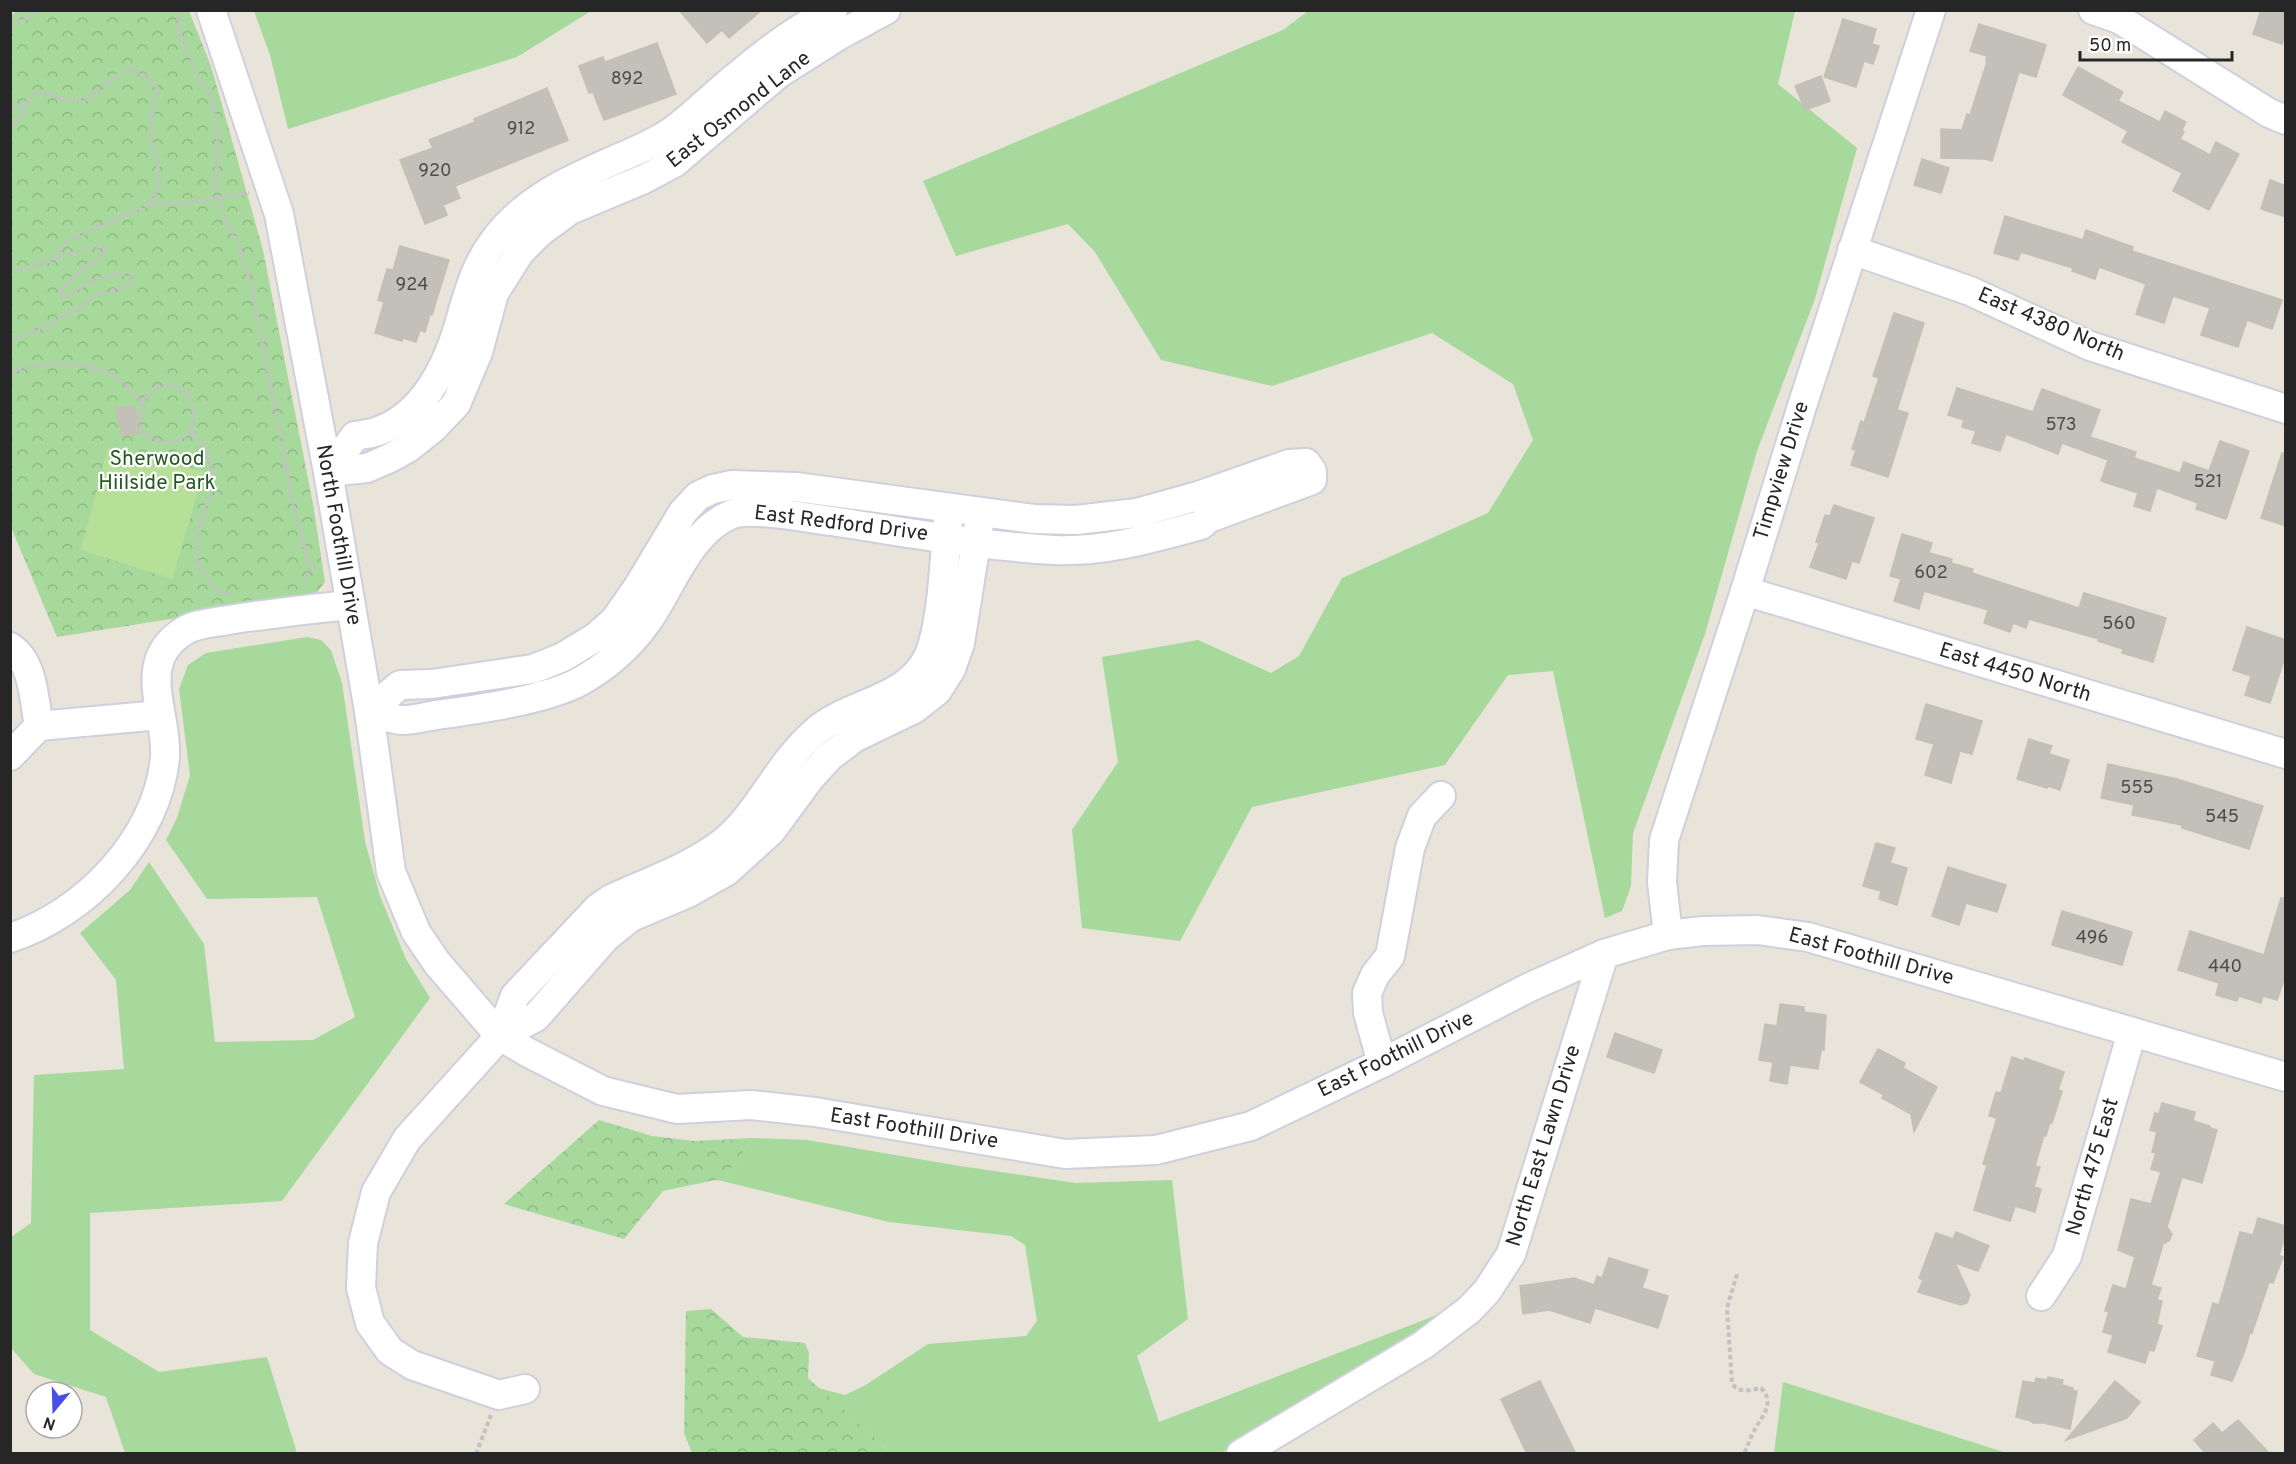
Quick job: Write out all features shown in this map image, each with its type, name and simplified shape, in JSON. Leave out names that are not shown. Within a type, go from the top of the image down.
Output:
[{"type":"street","name":"North Foothill Drive","points":[[211,10],[279,214],[328,472],[369,711],[391,872],[416,932],[437,963],[500,1036]]},
{"type":"street","name":"East Osmond Lane","points":[[328,472],[367,468],[408,448],[433,428],[456,404],[478,352],[495,293],[520,252],[540,232],[570,210],[644,179],[674,163],[707,118],[775,46],[833,10]]},
{"type":"street","name":"East Osmond Lane","points":[[328,472],[355,436],[382,430],[400,419],[428,393],[443,369],[458,330],[471,284],[492,243],[505,226],[538,198],[559,185],[643,148],[673,130],[707,118],[838,36],[886,10]]},
{"type":"street","name":"Timpview Drive","points":[[1668,935],[1662,882],[1664,840],[1931,10]]},
{"type":"street","points":[[2093,10],[2119,19],[2269,113],[2286,120]]},
{"type":"street","name":"East 4380 North","points":[[1852,250],[1970,291],[2090,346],[2286,409]]},
{"type":"street","points":[[400,419],[416,442]]},
{"type":"street","name":"East Redford Drive","points":[[732,485],[796,487],[1034,519],[1076,520],[1204,507],[1201,525],[1116,546],[1057,550],[744,511],[719,520],[679,566],[650,618],[630,643],[596,671],[578,682],[558,691],[475,709],[401,720],[369,711],[400,685],[456,681],[533,669],[563,657],[596,637],[615,620],[638,587],[683,512],[698,496],[713,489],[732,485]]},
{"type":"street","points":[[500,1036],[515,996],[598,908],[611,899],[704,855],[726,840],[815,732],[855,708],[896,692],[915,678],[929,656],[937,628],[949,508]]},
{"type":"street","points":[[512,1392],[412,1365],[390,1351],[370,1323],[361,1288],[363,1243],[376,1192],[407,1139],[500,1036],[536,1017],[606,937],[619,926],[655,906],[710,882],[728,871],[771,831],[810,778],[829,757],[854,738],[914,709],[937,691],[951,669],[960,643],[981,513]]},
{"type":"street","name":"East 4450 North","points":[[1745,591],[2286,754]]},
{"type":"street","points":[[10,938],[55,919],[85,897],[108,874],[136,837],[150,813],[159,787],[165,756],[156,682],[157,669],[161,656],[169,644],[183,632],[200,625],[284,611],[350,605]]},
{"type":"street","points":[[10,647],[18,652],[29,674],[39,726]]},
{"type":"street","points":[[10,756],[39,726],[160,715]]},
{"type":"street","points":[[1382,1063],[1368,1013],[1367,993],[1375,975],[1390,956],[1410,848],[1422,816],[1441,796]]},
{"type":"street","name":"East Foothill Drive","points":[[500,1036],[603,1091],[677,1109],[751,1105],[772,1107],[815,1112],[1065,1154],[1156,1150],[1251,1126],[1382,1063],[1530,987],[1604,954],[1668,935],[1728,930],[1784,932],[1886,959],[2286,1077]]},
{"type":"street","name":"North East Lawn Drive","points":[[1241,1454],[1424,1345],[1469,1310],[1487,1291],[1511,1254],[1604,954]]},
{"type":"street","name":"North 475 East","points":[[2041,1296],[2067,1256],[2132,1032]]},
{"type":"path","points":[[10,25],[38,10]]},
{"type":"path","points":[[175,10],[178,15],[180,37],[197,74],[212,99],[218,141],[216,184],[218,199],[224,217],[238,242],[251,286],[297,521],[310,567],[308,578],[299,590]]},
{"type":"path","points":[[10,110],[25,105],[34,93],[40,92],[79,101],[89,98],[123,71],[134,71],[151,80],[157,87],[151,122],[153,145],[160,176],[159,185],[151,204]]},
{"type":"path","points":[[10,127],[25,111],[25,105]]},
{"type":"path","points":[[55,258],[68,240],[151,204],[181,204],[271,190]]},
{"type":"path","points":[[10,271],[29,269],[55,258],[102,246],[105,250],[103,254],[59,291],[61,296],[65,297],[88,283],[102,278],[124,274],[130,276],[133,283],[127,287],[99,293],[68,315],[24,336],[10,340]]},
{"type":"path","points":[[10,371],[56,363],[86,367],[114,377],[143,402]]},
{"type":"path","points":[[192,430],[171,443],[159,444],[144,434],[140,422],[143,402],[152,389],[173,385],[189,396],[194,414],[192,430],[208,453],[212,473],[209,496],[196,541],[198,565],[218,591],[240,597]]},
{"type":"path","points":[[1737,1274],[1727,1308],[1732,1383],[1734,1387],[1747,1391],[1761,1388],[1766,1393],[1768,1403],[1767,1411],[1751,1437],[1744,1454]]},
{"type":"path","points":[[476,1454],[512,1392]]},
{"type":"green space","name":"Sherwood Hiilside Park","points":[[19,10],[189,11],[211,66],[263,250],[313,504],[325,582],[317,592],[303,598],[57,637],[11,527],[11,15]]},
{"type":"green space","points":[[254,10],[591,11],[517,57],[288,129],[270,55]]},
{"type":"green space","points":[[1308,11],[1795,11],[1778,84],[1857,148],[1815,299],[1757,451],[1705,634],[1633,833],[1631,886],[1622,911],[1605,918],[1553,671],[1508,675],[1445,765],[1252,807],[1180,941],[1082,928],[1072,830],[1118,762],[1102,657],[1198,640],[1271,673],[1299,656],[1342,578],[1488,513],[1533,440],[1513,384],[1432,333],[1272,386],[1161,360],[1095,252],[1068,224],[956,256],[923,181],[1283,30]]},
{"type":"green space","points":[[108,448],[204,472],[172,579],[81,550]]},
{"type":"green space","points":[[307,637],[321,640],[331,650],[342,683],[365,841],[380,896],[406,959],[430,998],[282,1201],[90,1213],[90,1330],[159,1372],[267,1357],[297,1453],[125,1453],[106,1397],[84,1390],[84,1380],[53,1380],[34,1374],[11,1348],[11,1237],[31,1223],[34,1075],[124,1069],[116,980],[80,933],[130,890],[149,862],[204,944],[215,1042],[313,1040],[355,1017],[317,897],[207,899],[166,840],[177,818],[190,775],[179,689],[188,665],[206,653]]},
{"type":"green space","points":[[599,1120],[652,1136],[695,1141],[753,1138],[722,1181],[715,1180],[663,1191],[624,1239],[504,1204]]},
{"type":"green space","points":[[753,1138],[807,1140],[1076,1183],[1172,1180],[1188,1319],[1137,1356],[1159,1422],[1463,1305],[1221,1453],[888,1453],[885,1447],[818,1388],[845,1395],[864,1386],[928,1344],[1026,1336],[1037,1321],[1025,1245],[1011,1236],[889,1222],[722,1181]]},
{"type":"green space","points":[[711,1309],[743,1337],[805,1343],[809,1353],[808,1378],[885,1447],[888,1453],[692,1453],[684,1433],[686,1311]]},
{"type":"green space","points":[[1783,1382],[2007,1453],[1774,1453]]},
{"type":"building","points":[[679,10],[762,10],[729,38],[722,30],[707,43]]},
{"type":"building","points":[[2261,10],[2286,10],[2286,34],[2282,44],[2253,34]]},
{"type":"building","points":[[1843,19],[1876,29],[1872,44],[1879,46],[1873,64],[1864,61],[1856,87],[1824,77]]},
{"type":"building","points":[[1979,24],[2046,45],[2036,77],[2019,72],[1992,161],[1941,158],[1941,129],[1962,130],[1967,114],[1970,115],[1987,62],[1987,56],[1970,51]]},
{"type":"building","points":[[657,43],[676,94],[604,120],[593,92],[589,93],[579,66],[603,57],[605,62]]},
{"type":"building","points":[[2078,67],[2123,92],[2118,101],[2160,122],[2165,111],[2186,122],[2180,139],[2210,155],[2216,142],[2239,154],[2209,210],[2173,191],[2182,173],[2122,142],[2128,131],[2063,95]]},
{"type":"building","points":[[1821,76],[1830,101],[1805,110],[1795,86]]},
{"type":"building","points":[[547,88],[568,140],[455,186],[460,198],[443,205],[447,215],[425,224],[400,160],[433,148],[429,140],[475,122],[474,119]]},
{"type":"building","points":[[1922,159],[1949,168],[1941,193],[1914,185]]},
{"type":"building","points":[[2270,180],[2286,186],[2286,217],[2261,209]]},
{"type":"building","points":[[2005,216],[2083,240],[2086,230],[2133,247],[2132,251],[2282,300],[2272,329],[2247,320],[2238,347],[2201,335],[2210,308],[2173,296],[2164,323],[2136,314],[2146,284],[2099,267],[2095,279],[2072,271],[2073,268],[2021,252],[2018,260],[1994,253]]},
{"type":"building","points":[[400,246],[449,260],[432,315],[430,314],[425,332],[420,330],[416,342],[403,338],[402,341],[375,333],[384,302],[378,300],[387,269],[393,270]]},
{"type":"building","points":[[1894,313],[1924,323],[1897,410],[1908,413],[1888,477],[1851,465],[1856,450],[1852,449],[1861,421],[1864,423],[1879,378],[1873,376]]},
{"type":"building","points":[[1957,388],[2033,412],[2042,389],[2100,410],[2090,437],[2136,452],[2134,458],[2180,473],[2184,462],[2209,471],[2220,441],[2249,451],[2226,519],[2196,509],[2198,503],[2157,488],[2150,511],[2134,506],[2138,493],[2101,481],[2108,460],[2062,443],[2058,454],[2006,434],[2000,451],[1972,443],[1976,431],[1962,427],[1964,420],[1948,415]]},
{"type":"building","points":[[135,406],[139,433],[122,436],[116,408]]},
{"type":"building","points":[[2282,453],[2286,453],[2286,526],[2261,518]]},
{"type":"building","points":[[1834,505],[1874,518],[1859,563],[1852,561],[1846,579],[1810,567],[1819,543],[1816,542],[1825,515],[1830,516]]},
{"type":"building","points":[[1902,534],[1932,543],[1929,553],[1952,559],[1951,563],[1973,569],[1972,573],[2079,608],[2084,593],[2166,618],[2153,662],[2122,653],[2123,649],[2098,641],[2099,639],[2029,619],[2026,628],[2013,623],[2010,632],[1984,623],[1988,610],[1924,591],[1919,609],[1894,601],[1901,579],[1890,576]]},
{"type":"building","points":[[2247,627],[2286,640],[2286,654],[2270,703],[2245,695],[2251,676],[2233,670]]},
{"type":"building","points":[[1926,704],[1982,721],[1972,754],[1960,751],[1951,783],[1925,775],[1934,744],[1916,739]]},
{"type":"building","points":[[2029,739],[2052,746],[2049,754],[2069,760],[2060,790],[2017,779]]},
{"type":"building","points":[[2108,764],[2177,779],[2263,806],[2249,849],[2182,828],[2182,825],[2132,815],[2134,805],[2101,798]]},
{"type":"building","points":[[1876,843],[1895,848],[1890,863],[1907,868],[1897,905],[1879,899],[1881,891],[1863,886]]},
{"type":"building","points":[[1948,867],[2006,885],[1997,912],[1966,903],[1959,925],[1932,916]]},
{"type":"building","points":[[2281,898],[2286,898],[2286,974],[2277,1000],[2263,996],[2261,1003],[2239,996],[2237,1001],[2216,995],[2219,983],[2178,970],[2190,931],[2264,955]]},
{"type":"building","points":[[2062,911],[2132,932],[2122,965],[2052,945]]},
{"type":"building","points":[[1780,1004],[1804,1007],[1804,1012],[1826,1015],[1824,1050],[1821,1050],[1818,1069],[1790,1065],[1787,1084],[1770,1081],[1773,1062],[1759,1060],[1765,1024],[1777,1026]]},
{"type":"building","points":[[1615,1033],[1662,1050],[1654,1073],[1607,1057]]},
{"type":"building","points":[[1878,1049],[1905,1063],[1903,1068],[1937,1087],[1914,1132],[1911,1114],[1882,1098],[1884,1095],[1860,1082]]},
{"type":"building","points":[[2012,1057],[2024,1061],[2025,1058],[2064,1072],[2058,1090],[2062,1091],[2052,1123],[2050,1122],[2046,1136],[2044,1135],[2035,1166],[2040,1167],[2034,1187],[2041,1189],[2035,1212],[2015,1206],[2010,1221],[1974,1210],[1987,1165],[1983,1164],[1997,1118],[1989,1116],[1996,1092],[2001,1093]]},
{"type":"building","points":[[2162,1103],[2195,1112],[2193,1121],[2217,1130],[2202,1183],[2182,1177],[2167,1227],[2172,1234],[2169,1241],[2163,1244],[2151,1285],[2161,1288],[2157,1300],[2162,1301],[2157,1324],[2162,1326],[2154,1351],[2149,1350],[2145,1363],[2108,1352],[2113,1335],[2103,1332],[2109,1311],[2105,1311],[2113,1285],[2126,1289],[2135,1257],[2118,1250],[2131,1199],[2151,1204],[2161,1172],[2151,1169],[2156,1153],[2152,1152],[2157,1132],[2150,1130],[2155,1113],[2159,1114]]},
{"type":"building","points":[[2258,1218],[2286,1226],[2286,1234],[2279,1255],[2283,1257],[2273,1283],[2269,1282],[2252,1333],[2250,1333],[2232,1381],[2211,1375],[2215,1361],[2197,1356],[2213,1303],[2219,1305],[2240,1232],[2253,1235]]},
{"type":"building","points":[[1956,1232],[1989,1246],[1978,1271],[1955,1263],[1970,1295],[1967,1303],[1961,1305],[1918,1292],[1923,1280],[1919,1278],[1936,1233],[1953,1239]]},
{"type":"building","points":[[1609,1258],[1648,1270],[1642,1288],[1668,1296],[1658,1328],[1595,1308],[1590,1323],[1549,1310],[1523,1314],[1520,1286],[1574,1278],[1594,1285],[1597,1276],[1602,1278]]},
{"type":"building","points":[[2048,1377],[2063,1380],[2062,1385],[2077,1391],[2070,1429],[2033,1423],[2016,1417],[2023,1381],[2035,1383],[2036,1378],[2047,1380]]},
{"type":"building","points":[[1540,1381],[1576,1454],[1527,1454],[1501,1399]]},
{"type":"building","points":[[2115,1381],[2140,1402],[2127,1418],[2066,1440]]},
{"type":"building","points":[[2238,1420],[2270,1454],[2206,1454],[2194,1440],[2213,1423],[2222,1433]]}]
